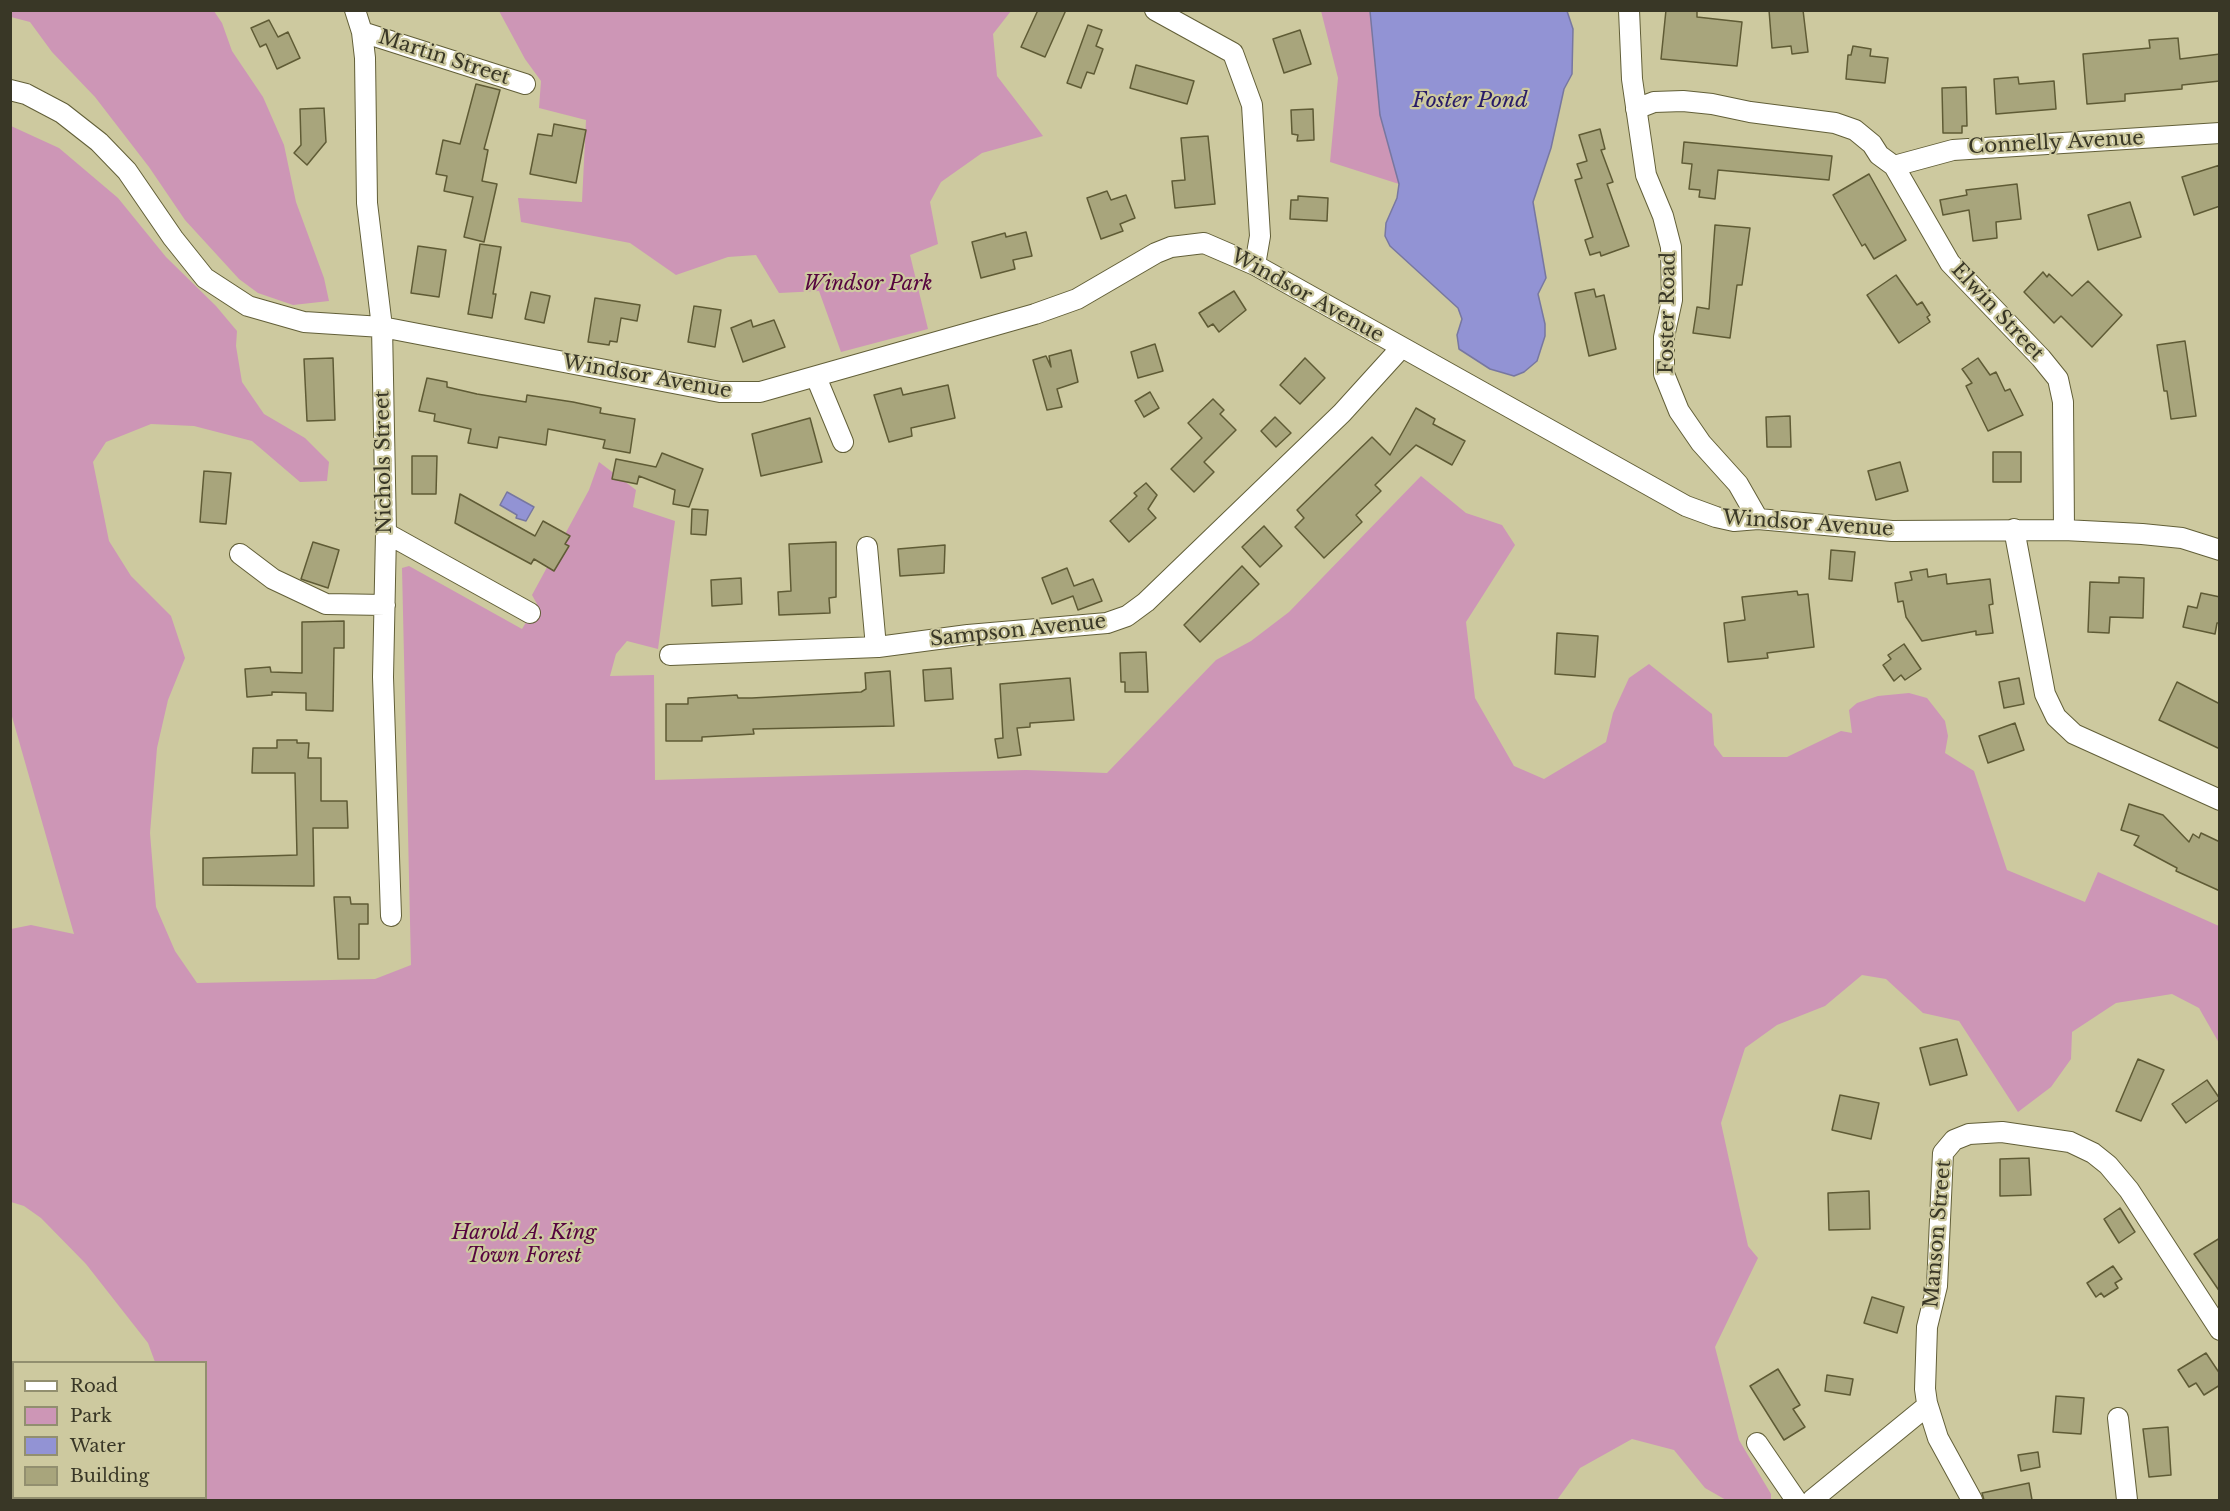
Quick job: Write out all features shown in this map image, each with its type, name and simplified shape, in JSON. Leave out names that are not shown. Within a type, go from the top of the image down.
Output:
[{"type":"street","name":"Nichols Street","points":[[355,10],[362,32],[365,58],[367,203],[382,327],[386,533],[383,677],[391,916]]},
{"type":"street","points":[[1155,10],[1233,53],[1252,105],[1260,236],[1255,266]]},
{"type":"street","name":"Foster Road","points":[[1629,10],[1636,109],[1646,175],[1671,247],[1672,300],[1664,337],[1663,360],[1669,390],[1701,443],[1738,484],[1758,519]]},
{"type":"street","name":"Martin Street","points":[[362,32],[525,84]]},
{"type":"street","name":"Windsor Avenue","points":[[10,90],[26,94],[62,113],[99,142],[127,171],[173,238],[205,278],[248,306],[304,322],[382,327],[720,392],[760,392],[1060,306],[1095,290],[1143,259],[1171,247],[1204,243],[1255,266],[1686,506],[1722,519],[1758,519],[1892,531],[2064,530],[2182,538],[2220,550]]},
{"type":"street","name":"Elwin Street","points":[[1636,109],[1654,102],[1683,101],[1835,123],[1855,130],[1894,166],[1950,263],[2034,350],[2058,379],[2063,402],[2064,530]]},
{"type":"street","name":"Connelly Avenue","points":[[1894,166],[1953,150],[2220,134]]},
{"type":"street","name":"Sampson Avenue","points":[[670,655],[876,647],[968,635],[1083,626],[1107,623],[1127,616],[1146,602],[1342,413],[1401,348]]},
{"type":"street","points":[[816,377],[843,442]]},
{"type":"street","points":[[2014,530],[2044,694],[2056,717],[2074,734],[2220,800]]},
{"type":"street","points":[[386,533],[530,613]]},
{"type":"street","points":[[867,547],[876,647]]},
{"type":"street","points":[[240,554],[273,579],[326,604],[385,605]]},
{"type":"street","name":"Manson Street","points":[[1972,1500],[1938,1438],[1927,1406],[1924,1352],[1937,1286],[1943,1152],[1954,1140],[1969,1134],[2002,1132],[2070,1142],[2093,1153],[2108,1165],[2140,1206],[2220,1330]]},
{"type":"street","points":[[1812,1500],[1927,1406]]},
{"type":"street","points":[[2118,1418],[2127,1500]]},
{"type":"street","points":[[1757,1443],[1796,1500]]},
{"type":"green space","points":[[11,10],[214,11],[222,23],[232,51],[263,97],[284,145],[296,202],[324,278],[329,301],[293,305],[258,293],[239,279],[185,220],[149,167],[95,97],[52,52],[30,22],[11,17]]},
{"type":"green space","name":"Windsor Park","points":[[499,11],[1011,11],[993,34],[997,76],[1043,136],[982,153],[941,182],[930,202],[938,244],[910,255],[928,329],[841,352],[819,291],[779,293],[756,255],[728,257],[676,275],[630,243],[521,222],[518,198],[582,202],[586,120],[539,108],[541,81],[525,59]]},
{"type":"green space","points":[[1321,11],[1370,11],[1386,136],[1399,184],[1330,162],[1338,78]]},
{"type":"green space","name":"Harold A. King Town Forest","points":[[11,126],[59,148],[118,198],[166,257],[216,306],[237,331],[236,346],[242,382],[264,414],[305,438],[329,462],[327,481],[300,482],[252,441],[194,426],[151,424],[106,442],[93,462],[109,541],[131,576],[171,616],[185,658],[168,700],[157,748],[150,833],[156,907],[175,951],[197,983],[375,979],[411,965],[402,568],[409,566],[522,629],[537,604],[532,595],[589,490],[599,462],[636,490],[633,507],[675,521],[658,649],[627,641],[616,654],[610,676],[654,675],[655,780],[1026,770],[1107,773],[1216,660],[1251,641],[1289,612],[1421,476],[1466,513],[1502,525],[1515,545],[1466,622],[1475,698],[1514,766],[1544,779],[1606,742],[1613,713],[1629,678],[1649,664],[1712,714],[1714,745],[1723,757],[1787,757],[1841,731],[1852,733],[1849,710],[1857,703],[1878,696],[1909,693],[1927,698],[1945,721],[1948,736],[1945,753],[1974,771],[2007,870],[2085,902],[2098,872],[2219,926],[2219,1043],[2199,1008],[2172,994],[2116,1003],[2072,1032],[2071,1059],[2051,1087],[2018,1112],[1959,1021],[1923,1013],[1886,979],[1862,975],[1825,1006],[1777,1025],[1745,1048],[1721,1123],[1748,1246],[1758,1258],[1715,1347],[1739,1440],[1771,1494],[1771,1500],[1726,1500],[1705,1488],[1674,1450],[1632,1439],[1580,1468],[1557,1500],[196,1500],[207,1499],[207,1361],[155,1361],[148,1343],[86,1264],[41,1218],[24,1206],[11,1202],[11,929],[31,925],[74,934],[11,713]]},
{"type":"water","name":"Foster Pond","points":[[1370,11],[1567,11],[1573,29],[1572,74],[1564,89],[1551,148],[1533,202],[1546,278],[1538,294],[1545,324],[1545,336],[1537,361],[1524,372],[1514,376],[1490,369],[1459,349],[1457,335],[1462,319],[1458,308],[1390,246],[1385,236],[1386,223],[1397,198],[1399,184],[1380,115]]},
{"type":"water","points":[[507,492],[534,507],[526,521],[516,518],[517,515],[500,505]]},
{"type":"building","points":[[1038,10],[1066,10],[1045,57],[1021,47]]},
{"type":"building","points":[[1666,10],[1697,10],[1697,17],[1742,22],[1737,66],[1661,59]]},
{"type":"building","points":[[1769,10],[1803,10],[1808,52],[1792,54],[1791,46],[1772,48]]},
{"type":"building","points":[[269,20],[278,37],[288,32],[300,58],[277,69],[266,44],[260,47],[251,28]]},
{"type":"building","points":[[1088,25],[1102,30],[1096,46],[1103,49],[1094,74],[1087,72],[1081,88],[1067,83]]},
{"type":"building","points":[[1300,30],[1311,64],[1284,73],[1273,39]]},
{"type":"building","points":[[2178,38],[2180,59],[2220,54],[2220,81],[2182,85],[2182,89],[2125,94],[2125,101],[2087,104],[2083,54],[2150,48],[2149,40]]},
{"type":"building","points":[[1853,46],[1871,49],[1870,56],[1888,58],[1885,83],[1846,79],[1848,55],[1851,55]]},
{"type":"building","points":[[1136,65],[1194,81],[1187,104],[1130,88]]},
{"type":"building","points":[[2018,77],[2019,84],[2054,81],[2056,109],[1996,114],[1994,79]]},
{"type":"building","points":[[476,84],[500,90],[484,149],[488,150],[482,181],[497,184],[484,242],[464,237],[473,197],[444,191],[447,176],[436,174],[443,140],[460,144]]},
{"type":"building","points":[[1966,87],[1967,126],[1962,126],[1962,133],[1943,133],[1942,88]]},
{"type":"building","points":[[324,108],[326,142],[307,165],[294,153],[301,145],[300,109]]},
{"type":"building","points":[[1313,109],[1314,140],[1297,141],[1298,135],[1292,134],[1291,110]]},
{"type":"building","points":[[554,124],[586,130],[576,183],[530,174],[538,134],[552,136]]},
{"type":"building","points":[[1600,129],[1605,149],[1601,150],[1613,182],[1607,184],[1629,246],[1601,256],[1600,252],[1590,255],[1585,240],[1593,237],[1575,180],[1582,178],[1577,164],[1587,161],[1579,135]]},
{"type":"building","points":[[1208,136],[1215,204],[1175,208],[1172,181],[1185,180],[1181,138]]},
{"type":"building","points":[[1684,142],[1832,156],[1829,180],[1718,170],[1715,199],[1699,197],[1700,190],[1689,189],[1692,164],[1682,163]]},
{"type":"building","points":[[2220,165],[2220,206],[2194,215],[2182,177]]},
{"type":"building","points":[[1869,174],[1906,240],[1874,259],[1865,244],[1862,246],[1833,195]]},
{"type":"building","points":[[2017,184],[2021,219],[1996,222],[1997,238],[1973,241],[1969,210],[1943,215],[1940,200],[1967,195],[1966,190]]},
{"type":"building","points":[[1107,191],[1111,200],[1126,195],[1135,218],[1120,224],[1123,231],[1101,239],[1087,198]]},
{"type":"building","points":[[1298,196],[1328,198],[1327,221],[1290,219],[1291,200],[1298,200]]},
{"type":"building","points":[[2130,202],[2141,237],[2098,250],[2088,215]]},
{"type":"building","points":[[1715,225],[1750,228],[1742,285],[1737,285],[1730,338],[1693,333],[1697,307],[1709,309]]},
{"type":"building","points":[[1026,232],[1032,256],[1013,260],[1015,269],[981,278],[972,242],[1005,233],[1006,237]]},
{"type":"building","points":[[480,244],[501,247],[493,294],[496,294],[492,318],[468,314]]},
{"type":"building","points":[[418,246],[446,250],[439,297],[411,293]]},
{"type":"building","points":[[2043,272],[2047,277],[2049,274],[2072,296],[2088,281],[2122,315],[2092,347],[2061,316],[2054,323],[2024,292]]},
{"type":"building","points":[[1896,275],[1917,305],[1922,302],[1930,315],[1927,317],[1930,322],[1899,343],[1867,295]]},
{"type":"building","points":[[1594,289],[1596,297],[1604,295],[1616,349],[1589,356],[1575,293]]},
{"type":"building","points":[[1234,291],[1246,310],[1219,332],[1213,324],[1208,327],[1199,313]]},
{"type":"building","points":[[531,292],[550,296],[544,323],[525,319]]},
{"type":"building","points":[[595,298],[640,305],[637,321],[621,318],[617,342],[610,341],[609,345],[588,342]]},
{"type":"building","points":[[694,306],[721,310],[715,347],[688,342]]},
{"type":"building","points":[[751,320],[753,327],[774,320],[785,347],[743,362],[731,328]]},
{"type":"building","points":[[2185,341],[2196,416],[2171,419],[2157,345]]},
{"type":"building","points":[[1155,344],[1163,371],[1138,378],[1131,352]]},
{"type":"building","points":[[1071,350],[1078,382],[1057,389],[1062,407],[1047,410],[1033,360],[1046,356],[1051,367],[1049,356]]},
{"type":"building","points":[[333,358],[335,420],[307,421],[304,359]]},
{"type":"building","points":[[1305,358],[1325,378],[1300,404],[1280,385]]},
{"type":"building","points":[[1978,358],[1990,375],[1996,372],[2005,391],[2010,389],[2023,415],[1988,431],[1966,386],[1972,383],[1962,369]]},
{"type":"building","points":[[427,378],[447,382],[447,387],[477,394],[526,402],[527,395],[573,402],[601,408],[600,413],[635,419],[630,453],[603,448],[605,440],[548,429],[546,445],[499,437],[497,448],[468,443],[471,429],[434,421],[435,414],[419,411]]},
{"type":"building","points":[[948,385],[955,418],[911,428],[912,436],[889,442],[874,395],[901,388],[903,395]]},
{"type":"building","points":[[1150,392],[1159,408],[1144,417],[1135,401]]},
{"type":"building","points":[[1213,399],[1224,410],[1220,414],[1236,430],[1204,462],[1214,472],[1194,492],[1171,469],[1202,438],[1188,423]]},
{"type":"building","points":[[1416,408],[1435,419],[1433,424],[1465,441],[1452,465],[1416,445],[1375,485],[1381,491],[1356,515],[1362,522],[1324,558],[1295,527],[1304,518],[1297,510],[1372,437],[1390,455]]},
{"type":"building","points":[[1790,416],[1791,447],[1767,447],[1766,417]]},
{"type":"building","points":[[1275,417],[1291,433],[1276,447],[1261,431]]},
{"type":"building","points":[[810,418],[822,462],[761,476],[752,434]]},
{"type":"building","points":[[1993,452],[2021,452],[2021,482],[1993,482]]},
{"type":"building","points":[[662,453],[703,469],[689,507],[673,504],[675,490],[639,476],[637,484],[612,479],[616,459],[656,467]]},
{"type":"building","points":[[412,456],[437,456],[436,494],[412,494]]},
{"type":"building","points":[[1900,462],[1908,491],[1876,500],[1868,471]]},
{"type":"building","points":[[204,471],[231,473],[226,524],[200,522]]},
{"type":"building","points":[[1146,483],[1157,495],[1148,509],[1156,518],[1129,542],[1110,521],[1137,496],[1134,493]]},
{"type":"building","points":[[460,494],[535,536],[543,521],[570,536],[565,544],[569,546],[554,571],[534,559],[531,564],[455,523]]},
{"type":"building","points":[[692,509],[708,510],[706,535],[691,534]]},
{"type":"building","points":[[1264,526],[1282,546],[1260,567],[1242,547]]},
{"type":"building","points":[[313,542],[339,550],[328,588],[301,579]]},
{"type":"building","points":[[836,542],[836,597],[829,598],[830,613],[779,615],[778,592],[791,591],[789,544]]},
{"type":"building","points":[[945,545],[944,573],[900,576],[898,549]]},
{"type":"building","points":[[1831,550],[1855,552],[1852,581],[1829,579]]},
{"type":"building","points":[[1242,566],[1259,584],[1200,642],[1184,625]]},
{"type":"building","points":[[1067,568],[1074,586],[1093,579],[1102,601],[1078,610],[1073,596],[1052,604],[1042,578]]},
{"type":"building","points":[[1927,569],[1928,577],[1946,574],[1947,584],[1990,579],[1993,604],[1989,605],[1993,633],[1976,635],[1976,631],[1922,641],[1906,617],[1903,601],[1898,602],[1895,583],[1912,580],[1910,572]]},
{"type":"building","points":[[2119,577],[2144,578],[2143,618],[2110,617],[2109,633],[2088,632],[2090,582],[2119,583]]},
{"type":"building","points":[[741,578],[742,604],[712,606],[711,580]]},
{"type":"building","points":[[1797,591],[1798,595],[1808,594],[1814,647],[1767,653],[1768,658],[1728,662],[1724,623],[1745,620],[1742,597]]},
{"type":"building","points":[[2201,593],[2220,597],[2220,623],[2217,623],[2215,634],[2183,627],[2188,606],[2197,608]]},
{"type":"building","points":[[344,621],[344,648],[334,648],[333,711],[306,710],[306,693],[272,692],[272,695],[247,697],[245,669],[270,667],[271,672],[302,673],[302,622]]},
{"type":"building","points":[[1557,633],[1598,636],[1595,677],[1555,674]]},
{"type":"building","points":[[1904,644],[1921,669],[1905,680],[1901,675],[1894,681],[1883,665],[1891,659],[1888,655]]},
{"type":"building","points":[[1146,652],[1148,692],[1125,692],[1125,682],[1121,682],[1120,653]]},
{"type":"building","points":[[951,668],[953,699],[925,701],[923,670]]},
{"type":"building","points":[[890,671],[894,726],[753,729],[754,734],[702,737],[702,741],[666,741],[666,704],[688,704],[688,698],[737,695],[738,698],[752,698],[861,692],[866,689],[865,673]]},
{"type":"building","points":[[1070,678],[1074,720],[1030,723],[1030,727],[1017,728],[1021,755],[998,758],[995,739],[1003,738],[1000,684]]},
{"type":"building","points":[[2019,678],[2024,704],[2004,708],[1999,682]]},
{"type":"building","points":[[2177,682],[2220,704],[2220,749],[2159,720]]},
{"type":"building","points":[[2015,723],[2024,750],[1988,763],[1979,736]]},
{"type":"building","points":[[277,740],[297,740],[297,743],[309,743],[308,758],[321,758],[321,801],[347,801],[348,828],[313,828],[314,886],[203,885],[203,858],[297,855],[295,773],[252,773],[253,748],[277,748]]},
{"type":"building","points":[[2129,804],[2163,815],[2189,842],[2193,834],[2199,838],[2201,833],[2220,842],[2220,891],[2176,871],[2177,868],[2134,845],[2139,836],[2121,830]]},
{"type":"building","points":[[334,897],[350,897],[351,904],[368,904],[368,924],[359,924],[359,959],[338,959]]},
{"type":"building","points":[[1957,1039],[1967,1075],[1930,1085],[1920,1048]]},
{"type":"building","points":[[2138,1059],[2164,1070],[2141,1121],[2116,1111]]},
{"type":"building","points":[[2207,1080],[2220,1099],[2186,1123],[2172,1104]]},
{"type":"building","points":[[1840,1095],[1879,1103],[1871,1139],[1832,1130]]},
{"type":"building","points":[[2029,1158],[2031,1195],[2000,1196],[2000,1159]]},
{"type":"building","points":[[1869,1191],[1870,1229],[1829,1230],[1828,1193]]},
{"type":"building","points":[[2120,1208],[2135,1232],[2119,1243],[2104,1219]]},
{"type":"building","points":[[2220,1238],[2220,1292],[2194,1254]]},
{"type":"building","points":[[2113,1266],[2122,1279],[2115,1283],[2118,1288],[2104,1297],[2101,1293],[2096,1297],[2087,1283]]},
{"type":"building","points":[[1872,1297],[1904,1307],[1897,1333],[1864,1323]]},
{"type":"building","points":[[2206,1353],[2220,1374],[2220,1385],[2204,1395],[2196,1383],[2189,1387],[2178,1370]]},
{"type":"building","points":[[1778,1369],[1800,1405],[1793,1409],[1805,1427],[1784,1440],[1750,1386]]},
{"type":"building","points":[[1827,1375],[1853,1379],[1850,1395],[1825,1391]]},
{"type":"building","points":[[2056,1396],[2084,1398],[2081,1434],[2053,1432]]},
{"type":"building","points":[[2168,1427],[2171,1475],[2149,1477],[2143,1429]]},
{"type":"building","points":[[2038,1452],[2040,1467],[2021,1471],[2018,1455]]},
{"type":"building","points":[[2029,1483],[2032,1500],[1984,1500],[1982,1493]]}]
